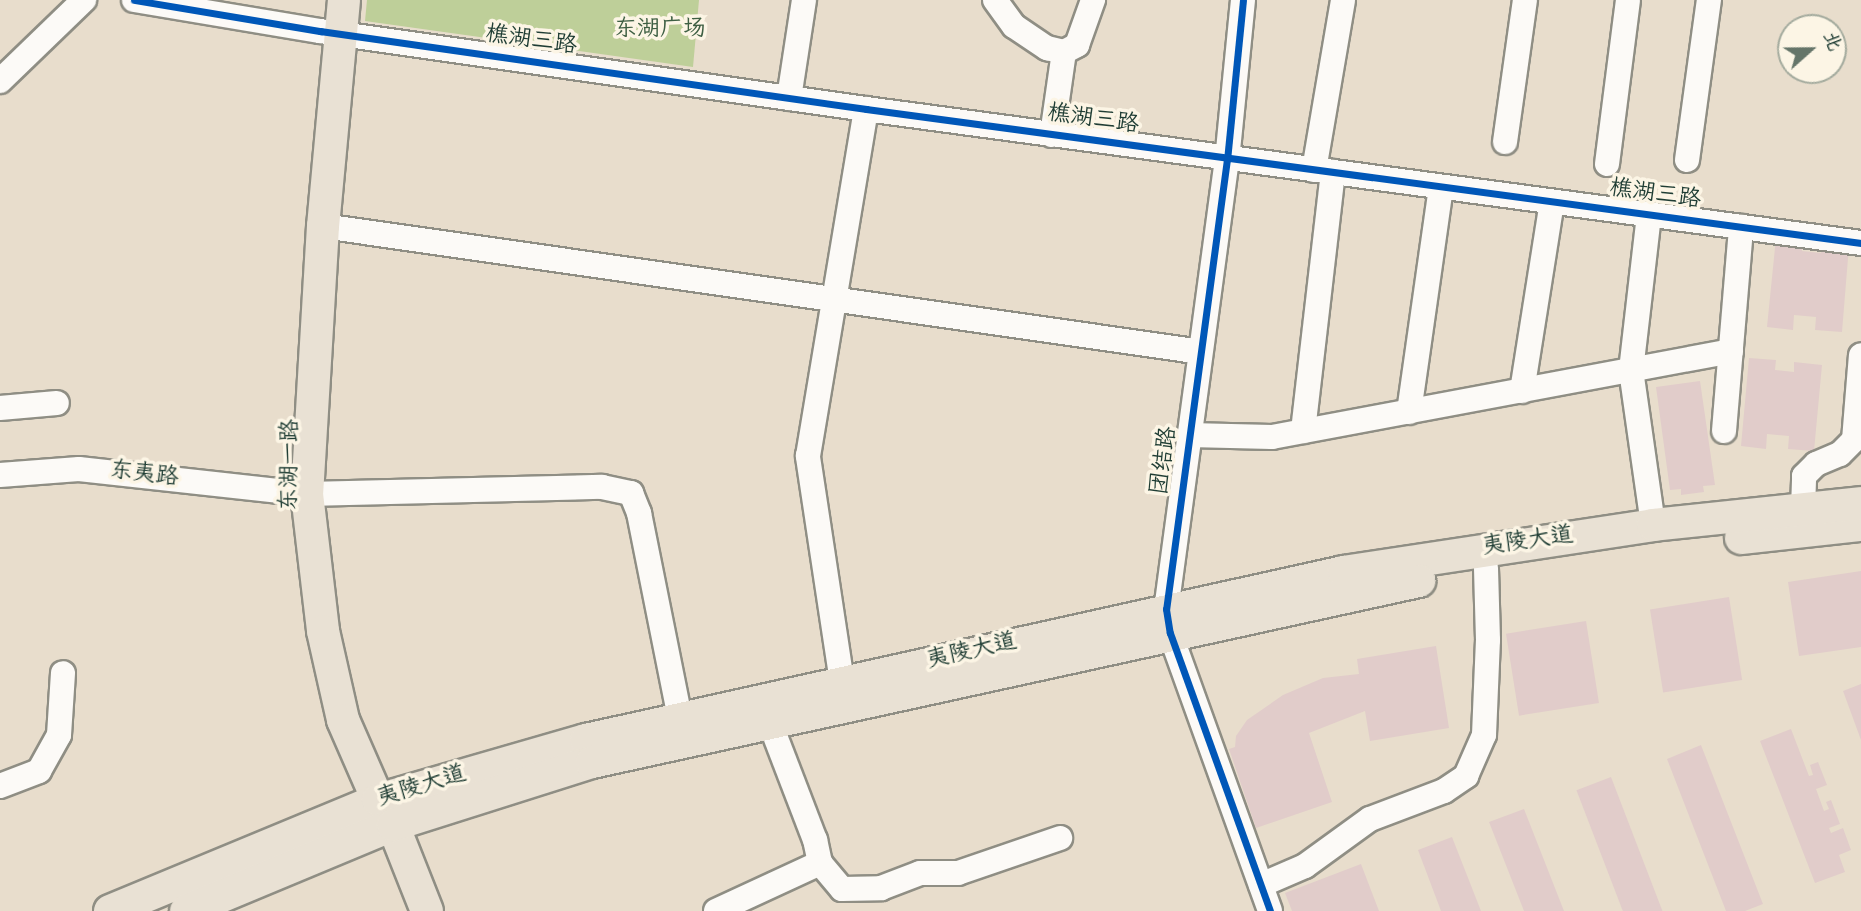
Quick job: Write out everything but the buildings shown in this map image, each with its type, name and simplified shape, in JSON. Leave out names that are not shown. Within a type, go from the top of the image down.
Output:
[{"type":"main road","name":"东湖一路","points":[[297,493],[330,33],[324,0]]},
{"type":"main road","points":[[344,0],[330,33],[323,226],[297,493],[343,720],[408,911]]},
{"type":"main road","name":"夷陵大道","points":[[186,911],[377,816],[592,762],[770,723],[1162,623],[1344,572],[1653,525],[1861,503]]},
{"type":"main road","name":"夷陵大道","points":[[110,911],[586,740],[842,682],[1162,623],[1486,568],[1861,525]]},
{"type":"main road","points":[[377,816],[427,911]]},
{"type":"street","points":[[0,81],[84,0]]},
{"type":"street","name":"樵湖三路","points":[[134,0],[239,9],[330,33],[866,109],[1861,243]]},
{"type":"street","points":[[789,98],[804,0]]},
{"type":"street","points":[[995,0],[1014,26],[1047,48],[1064,52],[1077,46],[1093,0]]},
{"type":"street","name":"团结路","points":[[1230,0],[1221,158],[1188,350],[1162,623],[1256,911]]},
{"type":"street","name":"团结路","points":[[1243,0],[1221,158],[1189,435],[1162,623],[1270,911]]},
{"type":"street","points":[[1303,431],[1324,171],[1343,0]]},
{"type":"street","points":[[1505,142],[1525,0]]},
{"type":"street","points":[[1606,163],[1628,0]]},
{"type":"street","points":[[1687,160],[1709,0]]},
{"type":"street","points":[[1052,135],[1064,52]]},
{"type":"street","points":[[842,682],[808,456],[866,109]]},
{"type":"street","points":[[1409,412],[1441,187]]},
{"type":"street","points":[[1522,391],[1552,202]]},
{"type":"street","points":[[1649,215],[1631,370],[1653,525]]},
{"type":"street","points":[[323,226],[1188,350]]},
{"type":"street","points":[[1724,431],[1741,227]]},
{"type":"street","points":[[1189,435],[1240,439],[1303,431],[1731,351]]},
{"type":"street","points":[[1802,509],[1804,476],[1816,464],[1840,454],[1854,440],[1861,355]]},
{"type":"street","points":[[0,408],[57,402]]},
{"type":"street","name":"东夷路","points":[[0,475],[79,469],[297,493],[602,487],[631,493],[639,513],[680,719]]},
{"type":"street","points":[[1261,885],[1305,866],[1370,819],[1444,791],[1466,776],[1484,735],[1488,640],[1486,568]]},
{"type":"street","points":[[0,786],[39,771],[59,736],[63,673]]},
{"type":"street","points":[[770,723],[815,840],[820,863],[842,889],[881,888],[920,873],[958,873],[1060,838]]},
{"type":"street","points":[[716,911],[820,863]]},
{"type":"green space","name":"东湖广场","points":[[367,0],[699,0],[693,67],[365,21]]},
{"type":"cycle path","points":[[134,0],[320,31],[866,109],[1861,243]]},
{"type":"cycle path","points":[[1243,0],[1227,159],[1166,609],[1170,633],[1270,911]]}]
